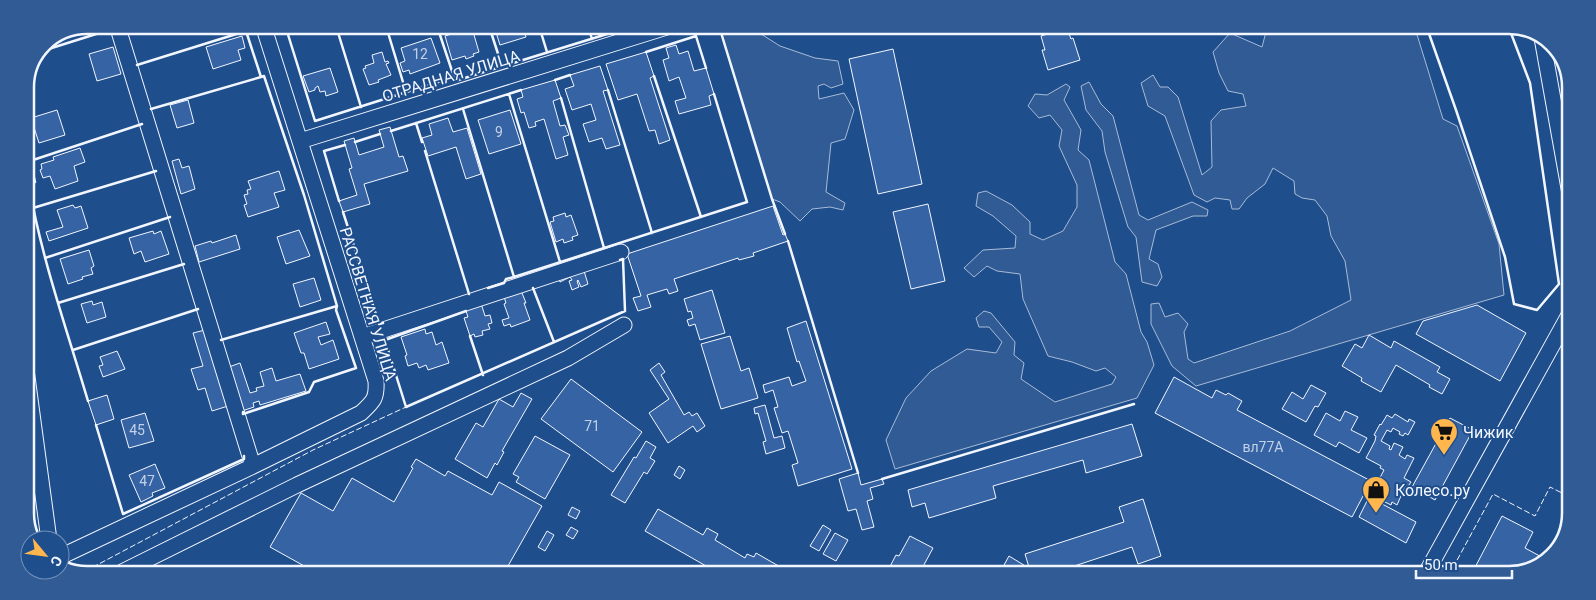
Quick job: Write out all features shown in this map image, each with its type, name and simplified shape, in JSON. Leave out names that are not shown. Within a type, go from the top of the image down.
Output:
[{"type":"street","points":[[120,34],[253,466]]},
{"type":"street","name":"РАССВЕТНАЯ УЛИЦА","points":[[70,552],[361,413],[372,402],[376,394],[376,381],[266,34]]},
{"type":"street","name":"ОТРАДНАЯ УЛИЦА","points":[[300,141],[644,34]]},
{"type":"street","points":[[1544,47],[1562,149]]},
{"type":"street","points":[[362,337],[621,252]]},
{"type":"street","points":[[134,566],[297,485],[568,358],[624,325]]},
{"type":"street","points":[[1430,566],[1562,328]]},
{"type":"street","points":[[34,429],[48,530]]},
{"type":"shaded area","points":[[721,34],[761,34],[780,46],[815,58],[838,61],[843,84],[831,88],[824,84],[818,86],[819,99],[844,93],[854,110],[845,139],[831,143],[826,192],[845,203],[843,210],[830,207],[812,209],[800,221],[780,202],[772,199]]},
{"type":"shaded area","points":[[1229,34],[1262,47],[1265,34],[1417,34],[1443,119],[1457,126],[1499,244],[1504,295],[1196,386],[1172,366],[1151,324],[1151,304],[1159,303],[1165,317],[1178,313],[1188,324],[1184,332],[1188,359],[1194,363],[1290,331],[1351,300],[1345,261],[1331,236],[1327,216],[1315,200],[1302,198],[1295,194],[1294,181],[1273,168],[1265,184],[1247,198],[1239,209],[1232,209],[1230,200],[1215,198],[1207,202],[1194,195],[1165,116],[1148,106],[1141,83],[1153,75],[1160,87],[1168,87],[1178,97],[1202,175],[1212,167],[1211,121],[1221,110],[1246,106],[1243,94],[1228,91],[1219,73],[1213,52]]},
{"type":"shaded area","points":[[1089,82],[1101,104],[1113,116],[1139,215],[1148,220],[1192,202],[1208,210],[1207,216],[1193,216],[1156,230],[1149,259],[1158,264],[1162,277],[1157,286],[1142,282],[1136,237],[1128,227],[1105,152],[1102,131],[1086,110],[1081,86]]},
{"type":"shaded area","points":[[1066,84],[1070,87],[1064,100],[1081,130],[1078,150],[1089,160],[1115,262],[1126,274],[1141,332],[1147,342],[1154,365],[1137,398],[895,469],[886,440],[906,398],[931,371],[967,349],[996,353],[1002,342],[989,327],[979,327],[976,318],[984,311],[991,313],[1015,342],[1014,355],[1024,363],[1021,379],[1055,402],[1112,384],[1116,377],[1105,368],[1096,371],[1048,356],[1023,299],[1020,274],[997,271],[987,266],[974,277],[964,268],[983,250],[1015,248],[1016,236],[993,216],[976,206],[978,193],[986,191],[1012,205],[1030,222],[1030,234],[1043,240],[1063,231],[1077,207],[1077,185],[1059,146],[1062,130],[1050,115],[1039,118],[1028,106],[1035,94],[1047,95]]},
{"type":"building","points":[[452,34],[474,34],[479,52],[466,59],[465,56],[452,60],[445,36]]},
{"type":"building","points":[[497,34],[525,34],[526,37],[500,45]]},
{"type":"building","points":[[1048,34],[1069,34],[1071,39],[1073,38],[1080,60],[1048,70],[1042,50],[1045,50],[1041,36]]},
{"type":"building","points":[[242,36],[245,48],[238,50],[241,60],[213,69],[206,47]]},
{"type":"building","points":[[431,38],[440,63],[410,74],[409,70],[403,72],[400,63],[405,61],[401,48]]},
{"type":"building","points":[[676,45],[679,54],[688,51],[694,71],[706,68],[714,94],[709,96],[711,105],[679,114],[675,101],[686,98],[679,77],[669,81],[663,60],[669,58],[666,48]]},
{"type":"building","points":[[113,47],[121,74],[97,81],[89,54]]},
{"type":"building","points":[[893,49],[922,184],[878,194],[849,59]]},
{"type":"building","points":[[382,52],[385,62],[388,61],[389,63],[386,64],[391,75],[369,85],[363,69],[366,68],[365,66],[374,63],[372,55]]},
{"type":"building","points":[[646,52],[654,76],[650,78],[670,140],[659,144],[655,130],[649,131],[637,94],[618,100],[606,64]]},
{"type":"building","points":[[600,66],[608,90],[603,91],[620,145],[606,149],[602,138],[589,142],[583,124],[596,120],[591,104],[572,110],[565,89],[574,86],[570,75]]},
{"type":"building","points":[[330,68],[338,92],[326,96],[325,91],[320,92],[318,86],[315,90],[309,92],[303,76]]},
{"type":"building","points":[[555,80],[561,98],[553,101],[560,126],[565,125],[569,135],[563,137],[568,155],[556,159],[544,119],[535,122],[536,126],[529,128],[524,112],[521,113],[517,99],[523,97],[521,90]]},
{"type":"building","points":[[188,100],[194,123],[177,128],[170,105]]},
{"type":"building","points":[[57,110],[65,135],[39,143],[34,127],[34,117]]},
{"type":"building","points":[[510,110],[521,144],[489,154],[478,120]]},
{"type":"building","points":[[448,118],[453,132],[467,128],[481,174],[466,179],[456,147],[428,156],[422,138],[432,135],[429,124]]},
{"type":"building","points":[[390,127],[399,157],[403,156],[408,171],[364,184],[370,204],[343,212],[339,201],[357,195],[349,169],[352,168],[344,141],[354,138],[359,155],[384,147],[379,130]]},
{"type":"building","points":[[80,148],[85,162],[74,166],[78,181],[55,189],[50,176],[43,178],[40,170],[42,169],[41,164],[54,160],[53,157]]},
{"type":"building","points":[[179,159],[182,168],[189,166],[195,189],[181,194],[172,161]]},
{"type":"building","points":[[279,171],[285,190],[274,193],[279,207],[248,217],[244,205],[247,204],[244,195],[248,194],[247,190],[251,189],[248,181]]},
{"type":"building","points":[[928,204],[945,281],[911,289],[893,212]]},
{"type":"building","points":[[73,205],[75,208],[81,206],[88,228],[49,241],[46,232],[63,227],[57,210]]},
{"type":"building","points":[[773,206],[783,235],[785,234],[788,241],[753,253],[754,256],[739,260],[738,258],[674,279],[678,291],[669,294],[667,289],[647,295],[651,307],[638,311],[633,298],[641,296],[627,254]]},
{"type":"building","points":[[565,213],[566,217],[571,215],[578,235],[572,237],[573,240],[564,243],[563,239],[556,242],[550,222],[554,221],[553,217]]},
{"type":"building","points":[[299,230],[310,256],[286,264],[277,237]]},
{"type":"building","points":[[153,231],[154,234],[161,231],[169,254],[145,262],[141,251],[134,254],[129,238]]},
{"type":"building","points":[[236,235],[240,249],[199,262],[195,246],[211,241],[212,243]]},
{"type":"building","points":[[89,250],[94,266],[91,268],[93,274],[68,284],[60,259]]},
{"type":"building","points":[[584,271],[588,284],[581,287],[578,280],[579,287],[572,290],[569,281],[572,280],[570,277],[560,282],[558,276]]},
{"type":"building","points":[[314,278],[321,300],[300,307],[293,284]]},
{"type":"building","points":[[520,288],[530,320],[511,327],[510,324],[504,326],[502,320],[509,318],[503,294]]},
{"type":"building","points":[[712,290],[725,333],[700,340],[695,324],[689,326],[687,320],[693,318],[691,311],[688,312],[684,299]]},
{"type":"building","points":[[480,300],[485,316],[490,315],[492,323],[488,324],[490,329],[482,331],[483,335],[475,337],[474,334],[470,336],[464,318],[468,317],[464,305]]},
{"type":"building","points":[[92,301],[93,305],[102,302],[106,317],[87,323],[81,304]]},
{"type":"building","points":[[1477,305],[1526,333],[1500,381],[1416,334],[1423,321]]},
{"type":"building","points":[[806,321],[852,469],[798,486],[792,465],[798,463],[788,431],[782,433],[774,408],[778,407],[773,390],[765,393],[763,385],[789,377],[792,386],[806,381],[799,361],[797,362],[787,328]]},
{"type":"building","points":[[326,322],[330,334],[318,337],[321,345],[333,340],[339,359],[309,369],[304,353],[301,353],[294,333]]},
{"type":"building","points":[[425,329],[426,334],[432,332],[436,345],[442,342],[449,363],[428,370],[426,365],[419,368],[417,363],[408,366],[405,356],[407,355],[401,337]]},
{"type":"building","points":[[205,330],[228,406],[212,411],[205,388],[198,390],[191,369],[203,366],[193,333]]},
{"type":"building","points":[[1369,335],[1391,348],[1394,341],[1440,367],[1437,372],[1450,379],[1442,394],[1396,365],[1381,392],[1361,381],[1362,378],[1342,366],[1355,344],[1362,348]]},
{"type":"building","points":[[730,336],[741,371],[749,368],[758,398],[721,409],[701,344]]},
{"type":"building","points":[[117,351],[125,369],[103,377],[99,366],[103,365],[100,357]]},
{"type":"building","points":[[240,363],[250,393],[257,391],[256,388],[264,386],[260,372],[272,368],[276,381],[300,374],[306,391],[260,405],[259,401],[253,403],[254,407],[242,411],[229,367]]},
{"type":"building","points":[[659,363],[665,372],[661,375],[684,415],[689,412],[692,416],[697,413],[705,426],[697,432],[693,426],[668,443],[649,413],[669,399],[650,370]]},
{"type":"building","points":[[1174,377],[1212,398],[1216,390],[1226,395],[1228,393],[1242,401],[1237,410],[1371,481],[1352,517],[1155,413]]},
{"type":"building","points":[[571,379],[642,432],[613,472],[541,419]]},
{"type":"building","points":[[1311,385],[1326,393],[1318,407],[1315,406],[1306,422],[1282,409],[1292,392],[1303,399]]},
{"type":"building","points":[[521,393],[532,399],[502,451],[504,452],[497,465],[495,463],[487,478],[455,459],[476,423],[483,427],[499,399],[513,407]]},
{"type":"building","points":[[107,395],[114,419],[96,425],[88,401]]},
{"type":"building","points":[[765,405],[774,438],[782,436],[785,448],[766,454],[763,442],[766,441],[758,413],[755,414],[754,408]]},
{"type":"building","points":[[1345,411],[1358,417],[1351,430],[1367,438],[1359,453],[1339,442],[1336,447],[1314,435],[1326,413],[1340,421]]},
{"type":"building","points":[[145,413],[154,441],[129,448],[121,420]]},
{"type":"building","points":[[1395,414],[1408,422],[1409,419],[1415,422],[1408,435],[1405,433],[1403,436],[1393,428],[1391,432],[1387,430],[1381,441],[1390,446],[1389,449],[1391,450],[1394,443],[1403,447],[1399,455],[1405,459],[1407,455],[1414,458],[1404,478],[1411,482],[1407,488],[1405,487],[1397,505],[1392,502],[1391,505],[1383,501],[1386,495],[1374,489],[1384,470],[1380,468],[1381,466],[1366,458],[1375,441],[1376,436],[1374,435],[1380,424],[1387,415],[1392,418]]},
{"type":"building","points":[[1450,418],[1473,430],[1435,500],[1412,487]]},
{"type":"building","points":[[1132,424],[1142,456],[1086,473],[1083,460],[993,486],[996,498],[929,518],[925,503],[912,507],[908,490]]},
{"type":"building","points":[[535,436],[570,455],[545,499],[516,482],[519,477],[513,474]]},
{"type":"building","points":[[646,441],[656,447],[650,458],[655,461],[647,474],[644,472],[625,503],[611,495]]},
{"type":"building","points":[[416,459],[445,476],[448,471],[492,495],[499,482],[542,506],[508,566],[304,566],[270,547],[301,493],[333,511],[352,478],[394,502],[413,468],[411,467]]},
{"type":"building","points":[[155,464],[165,488],[152,493],[153,496],[141,502],[129,475]]},
{"type":"building","points":[[679,466],[685,470],[680,479],[674,475]]},
{"type":"building","points":[[858,473],[861,485],[882,479],[884,484],[870,488],[873,499],[867,501],[874,527],[862,530],[856,509],[848,511],[839,479]]},
{"type":"building","points":[[1369,497],[1416,522],[1406,543],[1359,517]]},
{"type":"building","points":[[1143,499],[1161,556],[1138,564],[1132,547],[1074,566],[1029,566],[1025,554],[1124,522],[1119,507]]},
{"type":"building","points":[[572,507],[580,511],[576,519],[568,515]]},
{"type":"building","points":[[658,509],[703,535],[707,528],[718,534],[715,540],[745,558],[747,554],[754,557],[756,553],[779,566],[706,566],[645,531]]},
{"type":"building","points":[[1502,516],[1533,532],[1525,548],[1540,556],[1533,561],[1509,566],[1476,566]]},
{"type":"building","points":[[823,525],[831,530],[819,551],[810,546]]},
{"type":"building","points":[[571,527],[578,531],[573,539],[566,535]]},
{"type":"building","points":[[547,531],[554,535],[545,551],[538,547]]},
{"type":"building","points":[[835,533],[848,540],[836,561],[823,554]]},
{"type":"building","points":[[910,536],[933,548],[923,566],[890,566],[896,555],[899,556]]},
{"type":"building","points":[[1009,556],[1025,566],[1006,566],[1004,565]]},
{"type":"fence","points":[[94,566],[313,450],[406,407]]},
{"type":"fence","points":[[1454,566],[1493,494],[1535,516],[1550,487],[1562,493]]},
{"type":"wall","points":[[49,49],[96,34]]},
{"type":"wall","points":[[137,65],[236,34]]},
{"type":"wall","points":[[243,412],[243,414],[309,392],[314,382],[356,368],[336,310],[337,306],[304,195],[264,76],[261,77],[247,34]]},
{"type":"wall","points":[[288,34],[315,121],[454,77],[455,81],[607,34]]},
{"type":"wall","points":[[338,34],[361,107]]},
{"type":"wall","points":[[388,34],[406,92]]},
{"type":"wall","points":[[440,34],[454,77]]},
{"type":"wall","points":[[492,34],[502,66]]},
{"type":"wall","points":[[541,34],[547,52]]},
{"type":"wall","points":[[590,34],[592,39]]},
{"type":"wall","points":[[721,34],[772,199],[785,234]]},
{"type":"wall","points":[[1429,34],[1505,257],[1514,304],[1537,310],[1559,284],[1530,83],[1511,34]]},
{"type":"wall","points":[[646,52],[696,36],[706,68]]},
{"type":"wall","points":[[555,80],[570,75]]},
{"type":"wall","points":[[654,76],[701,217]]},
{"type":"wall","points":[[151,109],[261,77]]},
{"type":"wall","points":[[391,131],[521,90]]},
{"type":"wall","points":[[608,90],[652,233]]},
{"type":"wall","points":[[509,94],[560,262]]},
{"type":"wall","points":[[488,288],[504,283],[506,279],[747,202],[714,94]]},
{"type":"wall","points":[[561,98],[604,248]]},
{"type":"wall","points":[[463,109],[514,277]]},
{"type":"wall","points":[[416,123],[422,142]]},
{"type":"wall","points":[[34,160],[142,124]]},
{"type":"wall","points":[[355,142],[380,134]]},
{"type":"wall","points":[[339,201],[324,151],[345,145]]},
{"type":"wall","points":[[425,151],[469,294]]},
{"type":"wall","points":[[34,208],[156,171]]},
{"type":"wall","points":[[34,178],[34,183]]},
{"type":"wall","points":[[343,212],[379,324],[383,323]]},
{"type":"wall","points":[[34,214],[88,401]]},
{"type":"wall","points":[[45,258],[170,217]]},
{"type":"wall","points":[[788,241],[858,473]]},
{"type":"wall","points":[[466,311],[385,340],[406,407],[625,311],[623,259],[620,260]]},
{"type":"wall","points":[[58,303],[184,264]]},
{"type":"wall","points":[[533,288],[554,342]]},
{"type":"wall","points":[[221,340],[337,306]]},
{"type":"wall","points":[[73,350],[198,309]]},
{"type":"wall","points":[[470,336],[483,375]]},
{"type":"wall","points":[[882,479],[1134,404]]},
{"type":"wall","points":[[96,425],[123,514],[244,459],[244,456]]},
{"type":"place","name":"Чижик","points":[[1444,456]]},
{"type":"place","name":"Колесо.ру","points":[[1376,514]]}]
